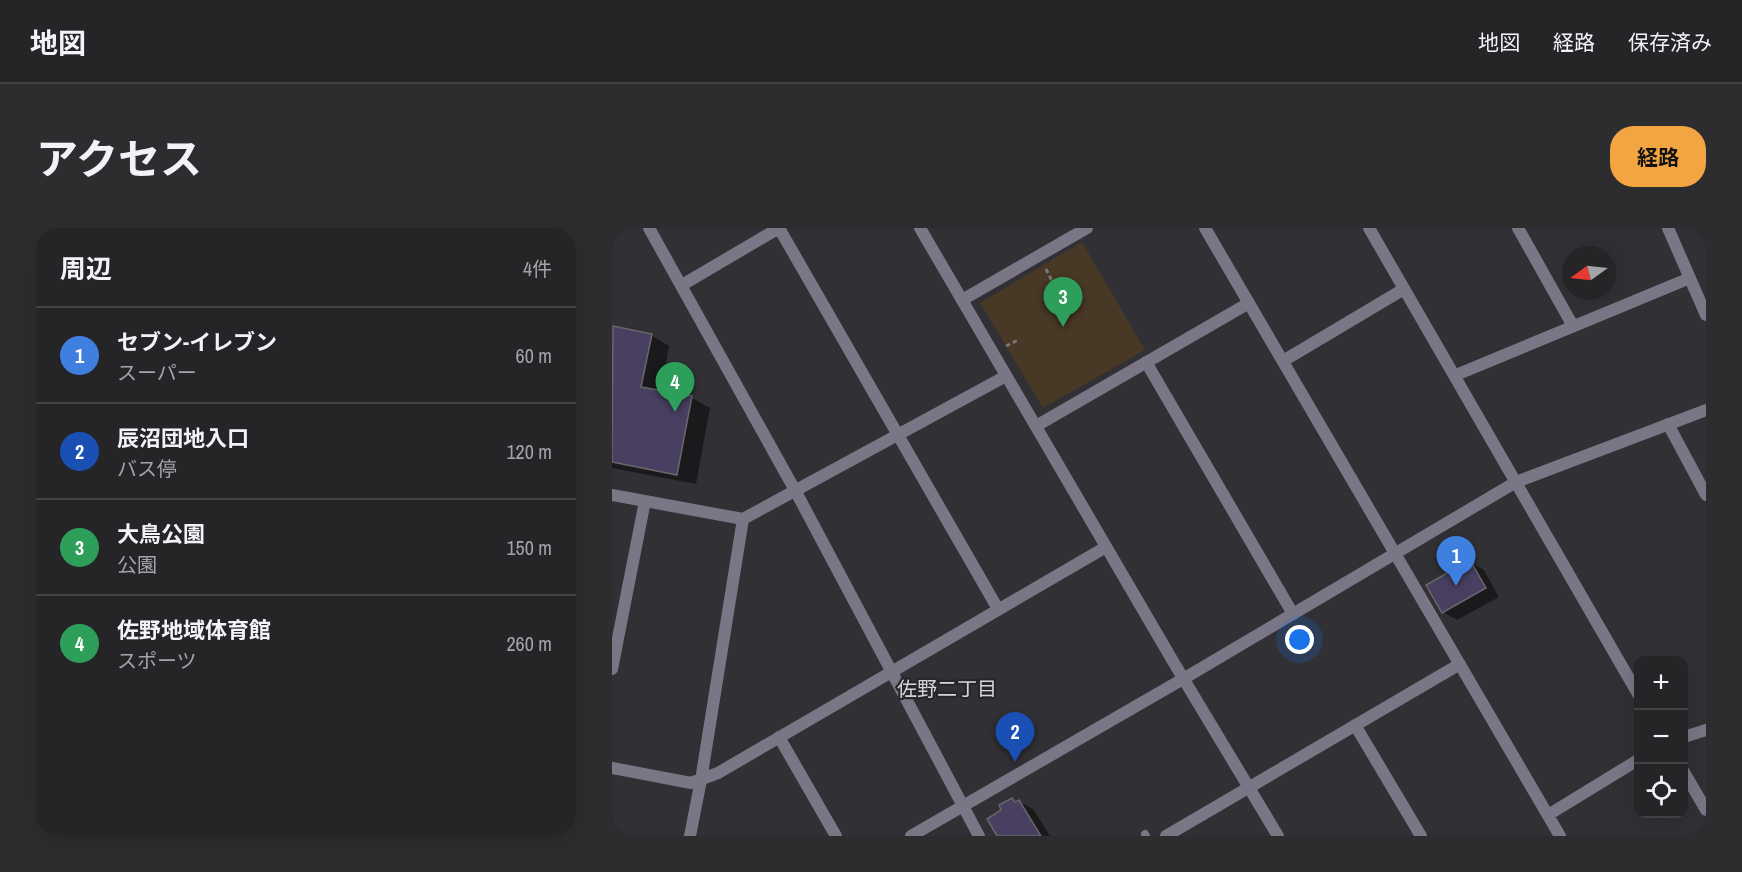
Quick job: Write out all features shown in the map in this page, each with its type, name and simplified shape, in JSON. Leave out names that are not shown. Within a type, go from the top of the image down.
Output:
[{"type":"street","points":[[649,228],[795,492],[979,836]]},
{"type":"street","points":[[682,285],[779,228],[998,609]]},
{"type":"street","points":[[920,228],[1183,679],[1278,836]]},
{"type":"street","points":[[962,300],[1087,228]]},
{"type":"street","points":[[1205,228],[1560,836]]},
{"type":"street","points":[[1369,228],[1456,375],[1634,687]]},
{"type":"street","points":[[1518,228],[1574,326]]},
{"type":"street","points":[[1668,228],[1706,315]]},
{"type":"street","points":[[1456,375],[1690,278]]},
{"type":"street","points":[[1283,361],[1404,289]]},
{"type":"street","points":[[1036,426],[1249,303]]},
{"type":"street","points":[[1146,363],[1293,614]]},
{"type":"street","points":[[612,495],[743,519],[1006,376]]},
{"type":"street","points":[[911,836],[1183,679],[1516,482],[1706,410]]},
{"type":"street","points":[[1668,424],[1706,495]]},
{"type":"street","points":[[612,669],[645,501]]},
{"type":"street","points":[[690,836],[743,519]]},
{"type":"street","points":[[612,768],[691,783],[724,770],[1106,547]]},
{"type":"street","points":[[1172,828],[1250,787],[1460,664]]},
{"type":"street","points":[[1355,725],[1420,836]]},
{"type":"street","points":[[1688,735],[1706,730]]},
{"type":"street","points":[[779,737],[836,836]]},
{"type":"street","points":[[1548,815],[1634,762]]},
{"type":"street","points":[[1688,780],[1706,810]]},
{"type":"path","points":[[1042,262],[1053,283]]},
{"type":"path","points":[[1002,348],[1018,340]]},
{"type":"shaded area","points":[[1082,242],[1145,350],[1043,408],[980,303]]},
{"type":"building","points":[[613,326],[652,334],[641,387],[692,396],[677,475],[612,462]]},
{"type":"building","points":[[1470,560],[1486,588],[1442,613],[1426,585]]},
{"type":"building","points":[[1012,798],[1015,802],[1019,800],[1041,836],[997,836],[987,819],[1001,810],[999,805]]},
{"type":"place","name":"大鳥公園","points":[[1063,327]]},
{"type":"place","name":"佐野地域体育館","points":[[675,412]]},
{"type":"place","name":"セブン-イレブン","points":[[1456,586]]},
{"type":"place","name":"辰沼団地入口","points":[[1015,762]]},
{"type":"district","name":"佐野二丁目","points":[[947,688]]}]
